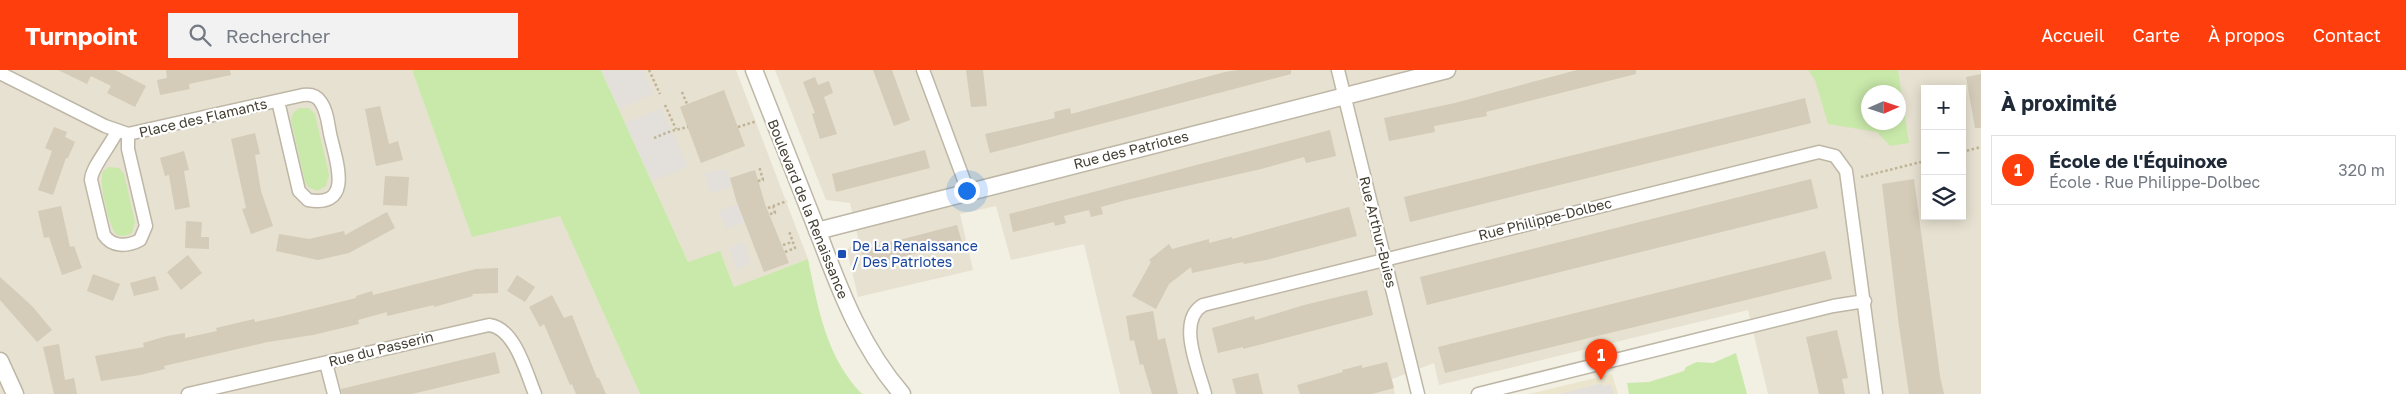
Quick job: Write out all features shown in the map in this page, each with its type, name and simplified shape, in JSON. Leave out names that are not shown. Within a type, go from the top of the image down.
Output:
[{"type":"street","name":"Boulevard de la Renaissance","points":[[754,70],[845,302],[865,343],[902,394]]},
{"type":"street","points":[[923,70],[968,192]]},
{"type":"street","name":"Rue Arthur-Buies","points":[[1338,70],[1418,394]]},
{"type":"street","name":"Rue des Patriotes","points":[[816,231],[1447,70]]},
{"type":"street","points":[[0,73],[122,132]]},
{"type":"street","name":"Place des Flamants","points":[[122,132],[128,149],[146,226],[140,240],[121,245],[110,242],[104,235],[91,180],[93,171],[122,132],[308,94],[320,101],[325,111],[340,178],[338,189],[333,196],[324,200],[312,201],[305,198],[299,191],[278,101]]},
{"type":"street","name":"Rue Philippe-Dolbec","points":[[1205,394],[1190,330],[1191,320],[1199,307],[1214,301],[1810,153],[1823,152],[1839,159],[1846,171],[1876,394]]},
{"type":"street","points":[[1478,394],[1833,306],[1864,301]]},
{"type":"street","name":"Rue du Passerin","points":[[188,394],[489,324],[501,328],[510,338],[535,394]]},
{"type":"street","points":[[0,361],[15,394]]},
{"type":"street","points":[[326,362],[334,394]]},
{"type":"path","points":[[649,70],[660,94]]},
{"type":"path","points":[[682,92],[688,104]]},
{"type":"path","points":[[665,105],[676,129]]},
{"type":"path","points":[[738,127],[756,121]]},
{"type":"path","points":[[654,138],[676,129],[688,127]]},
{"type":"path","points":[[1966,151],[1981,147]]},
{"type":"path","points":[[1860,177],[1921,162]]},
{"type":"path","points":[[758,181],[763,180],[759,166]]},
{"type":"path","points":[[768,208],[787,201]]},
{"type":"path","points":[[770,214],[775,213],[773,207]]},
{"type":"path","points":[[785,252],[795,248],[789,231]]},
{"type":"path","points":[[783,245],[792,242]]},
{"type":"shaded area","points":[[0,70],[412,70],[472,236],[560,215],[640,394],[0,394]]},
{"type":"shaded area","points":[[601,70],[736,70],[808,259],[734,287],[724,261],[688,262]]},
{"type":"shaded area","points":[[601,70],[643,70],[654,94],[619,109]]},
{"type":"shaded area","points":[[775,70],[1981,70],[1981,394],[1768,394],[1748,310],[1439,385],[1434,363],[1392,379],[1395,394],[1120,394],[1084,244],[1011,260],[996,206],[960,214],[973,270],[858,297],[847,250],[858,238],[850,203],[826,200]]},
{"type":"shaded area","points":[[661,108],[688,167],[652,181],[625,123]]},
{"type":"shaded area","points":[[726,169],[732,187],[711,193],[704,173]]},
{"type":"shaded area","points":[[738,204],[745,222],[726,229],[718,211]]},
{"type":"shaded area","points":[[743,242],[751,264],[736,269],[729,248]]},
{"type":"shaded area","points":[[1612,374],[1618,394],[1529,394]]},
{"type":"shaded area","points":[[1602,383],[1603,386],[1611,384],[1614,394],[1559,394]]},
{"type":"green space","points":[[412,70],[601,70],[688,262],[720,251],[734,287],[808,259],[825,331],[840,364],[862,394],[640,394],[560,216],[472,237]]},
{"type":"green space","points":[[1808,70],[1898,70],[1900,85],[1861,85],[1861,129],[1828,124],[1815,80]]},
{"type":"green space","points":[[299,108],[309,108],[315,114],[329,175],[326,186],[317,191],[308,187],[305,182],[291,120],[293,113]]},
{"type":"green space","points":[[1906,123],[1909,143],[1890,146],[1877,132],[1865,130],[1906,130]]},
{"type":"green space","points":[[109,167],[119,168],[124,174],[135,222],[132,233],[125,236],[117,235],[114,231],[105,204],[102,176],[103,171]]},
{"type":"green space","points":[[1736,353],[1747,394],[1629,394],[1627,383],[1649,382],[1684,371],[1686,367],[1697,362],[1713,363]]},
{"type":"building","points":[[58,70],[115,70],[146,86],[135,107],[107,93],[111,86],[91,76],[87,84]]},
{"type":"building","points":[[166,70],[230,70],[231,75],[189,84],[190,89],[160,95],[157,80],[167,78]]},
{"type":"building","points":[[873,70],[892,70],[910,120],[894,126]]},
{"type":"building","points":[[966,70],[983,70],[987,106],[971,107]]},
{"type":"building","points":[[1238,70],[1291,70],[1291,74],[990,153],[985,134],[1055,118],[1054,112],[1070,108],[1071,114]]},
{"type":"building","points":[[1577,70],[1636,70],[1636,74],[1486,112],[1487,116],[1434,126],[1435,132],[1389,141],[1384,118],[1455,103]]},
{"type":"building","points":[[1981,74],[1981,128],[1975,128],[1966,77]]},
{"type":"building","points":[[815,77],[818,85],[829,81],[833,93],[824,97],[837,134],[820,139],[812,114],[815,113],[803,82]]},
{"type":"building","points":[[724,90],[745,146],[701,163],[680,107]]},
{"type":"building","points":[[1805,98],[1811,123],[1410,222],[1404,197]]},
{"type":"building","points":[[380,106],[389,144],[398,141],[403,160],[376,166],[365,109]]},
{"type":"building","points":[[54,127],[67,132],[65,137],[75,142],[68,158],[66,158],[53,195],[38,190],[52,151],[45,148]]},
{"type":"building","points":[[1330,130],[1336,156],[1306,163],[1304,157],[1101,207],[1103,214],[1091,217],[1089,210],[1064,216],[1066,223],[1055,226],[1054,222],[1013,232],[1009,214]]},
{"type":"building","points":[[255,133],[260,154],[255,155],[261,191],[273,226],[251,234],[242,209],[246,208],[231,139]]},
{"type":"building","points":[[925,150],[930,168],[836,192],[832,174]]},
{"type":"building","points":[[184,151],[189,170],[184,171],[190,207],[175,210],[169,175],[165,176],[160,158]]},
{"type":"building","points":[[755,170],[765,204],[789,263],[764,272],[736,200],[730,178]]},
{"type":"building","points":[[385,176],[409,177],[407,206],[383,205]]},
{"type":"building","points":[[1811,179],[1818,208],[1427,305],[1420,277]]},
{"type":"building","points":[[1914,179],[1944,394],[1909,394],[1899,326],[1882,184]]},
{"type":"building","points":[[61,206],[70,247],[74,246],[82,268],[62,275],[49,237],[44,238],[38,211]]},
{"type":"building","points":[[1349,207],[1357,236],[1266,260],[1244,264],[1243,262],[1192,273],[1191,267],[1169,284],[1156,309],[1132,296],[1151,262],[1149,260],[1169,244],[1172,249],[1209,239],[1209,243],[1232,237],[1232,239]]},
{"type":"building","points":[[387,212],[395,228],[349,253],[318,260],[276,251],[279,234],[309,239],[344,231],[345,235]]},
{"type":"building","points":[[186,221],[202,222],[201,237],[209,237],[209,249],[185,248]]},
{"type":"building","points":[[957,225],[962,242],[865,266],[861,250]]},
{"type":"building","points":[[1825,251],[1832,279],[1445,373],[1438,347]]},
{"type":"building","points":[[188,255],[202,273],[181,290],[167,272]]},
{"type":"building","points":[[498,268],[498,293],[472,294],[473,296],[434,307],[434,305],[387,316],[387,312],[358,320],[359,324],[313,335],[268,342],[164,366],[165,369],[140,375],[101,381],[95,356],[144,347],[143,343],[167,336],[185,333],[185,338],[217,331],[216,328],[254,319],[255,322],[283,316],[356,298],[356,296],[372,291],[373,295],[476,269]]},
{"type":"building","points":[[93,274],[120,284],[113,301],[87,291]]},
{"type":"building","points":[[517,275],[535,287],[525,302],[507,291]]},
{"type":"building","points":[[155,276],[159,290],[134,296],[130,283]]},
{"type":"building","points":[[0,277],[32,306],[52,330],[37,342],[0,300]]},
{"type":"building","points":[[1367,290],[1373,315],[1243,349],[1243,347],[1218,353],[1212,328],[1254,316],[1255,320],[1304,305]]},
{"type":"building","points":[[552,295],[564,318],[572,315],[597,378],[599,378],[606,394],[576,394],[572,384],[570,385],[544,324],[540,327],[529,307]]},
{"type":"building","points":[[1153,311],[1158,340],[1165,338],[1178,394],[1152,394],[1143,364],[1140,365],[1134,340],[1130,341],[1126,316]]},
{"type":"building","points":[[1837,330],[1848,378],[1842,379],[1845,394],[1819,394],[1806,337]]},
{"type":"building","points":[[59,344],[65,380],[74,378],[77,394],[54,394],[43,347]]},
{"type":"building","points":[[495,352],[500,373],[412,394],[342,394],[341,389]]},
{"type":"building","points":[[1387,362],[1394,388],[1372,394],[1300,394],[1297,385],[1343,372],[1342,370],[1362,365],[1362,368]]},
{"type":"building","points":[[1258,373],[1263,394],[1236,394],[1232,379]]},
{"type":"place","name":"De La Renaissance / Des Patriotes","points":[[842,254]]},
{"type":"place","name":"École de l'Équinoxe","points":[[1601,380]]}]
